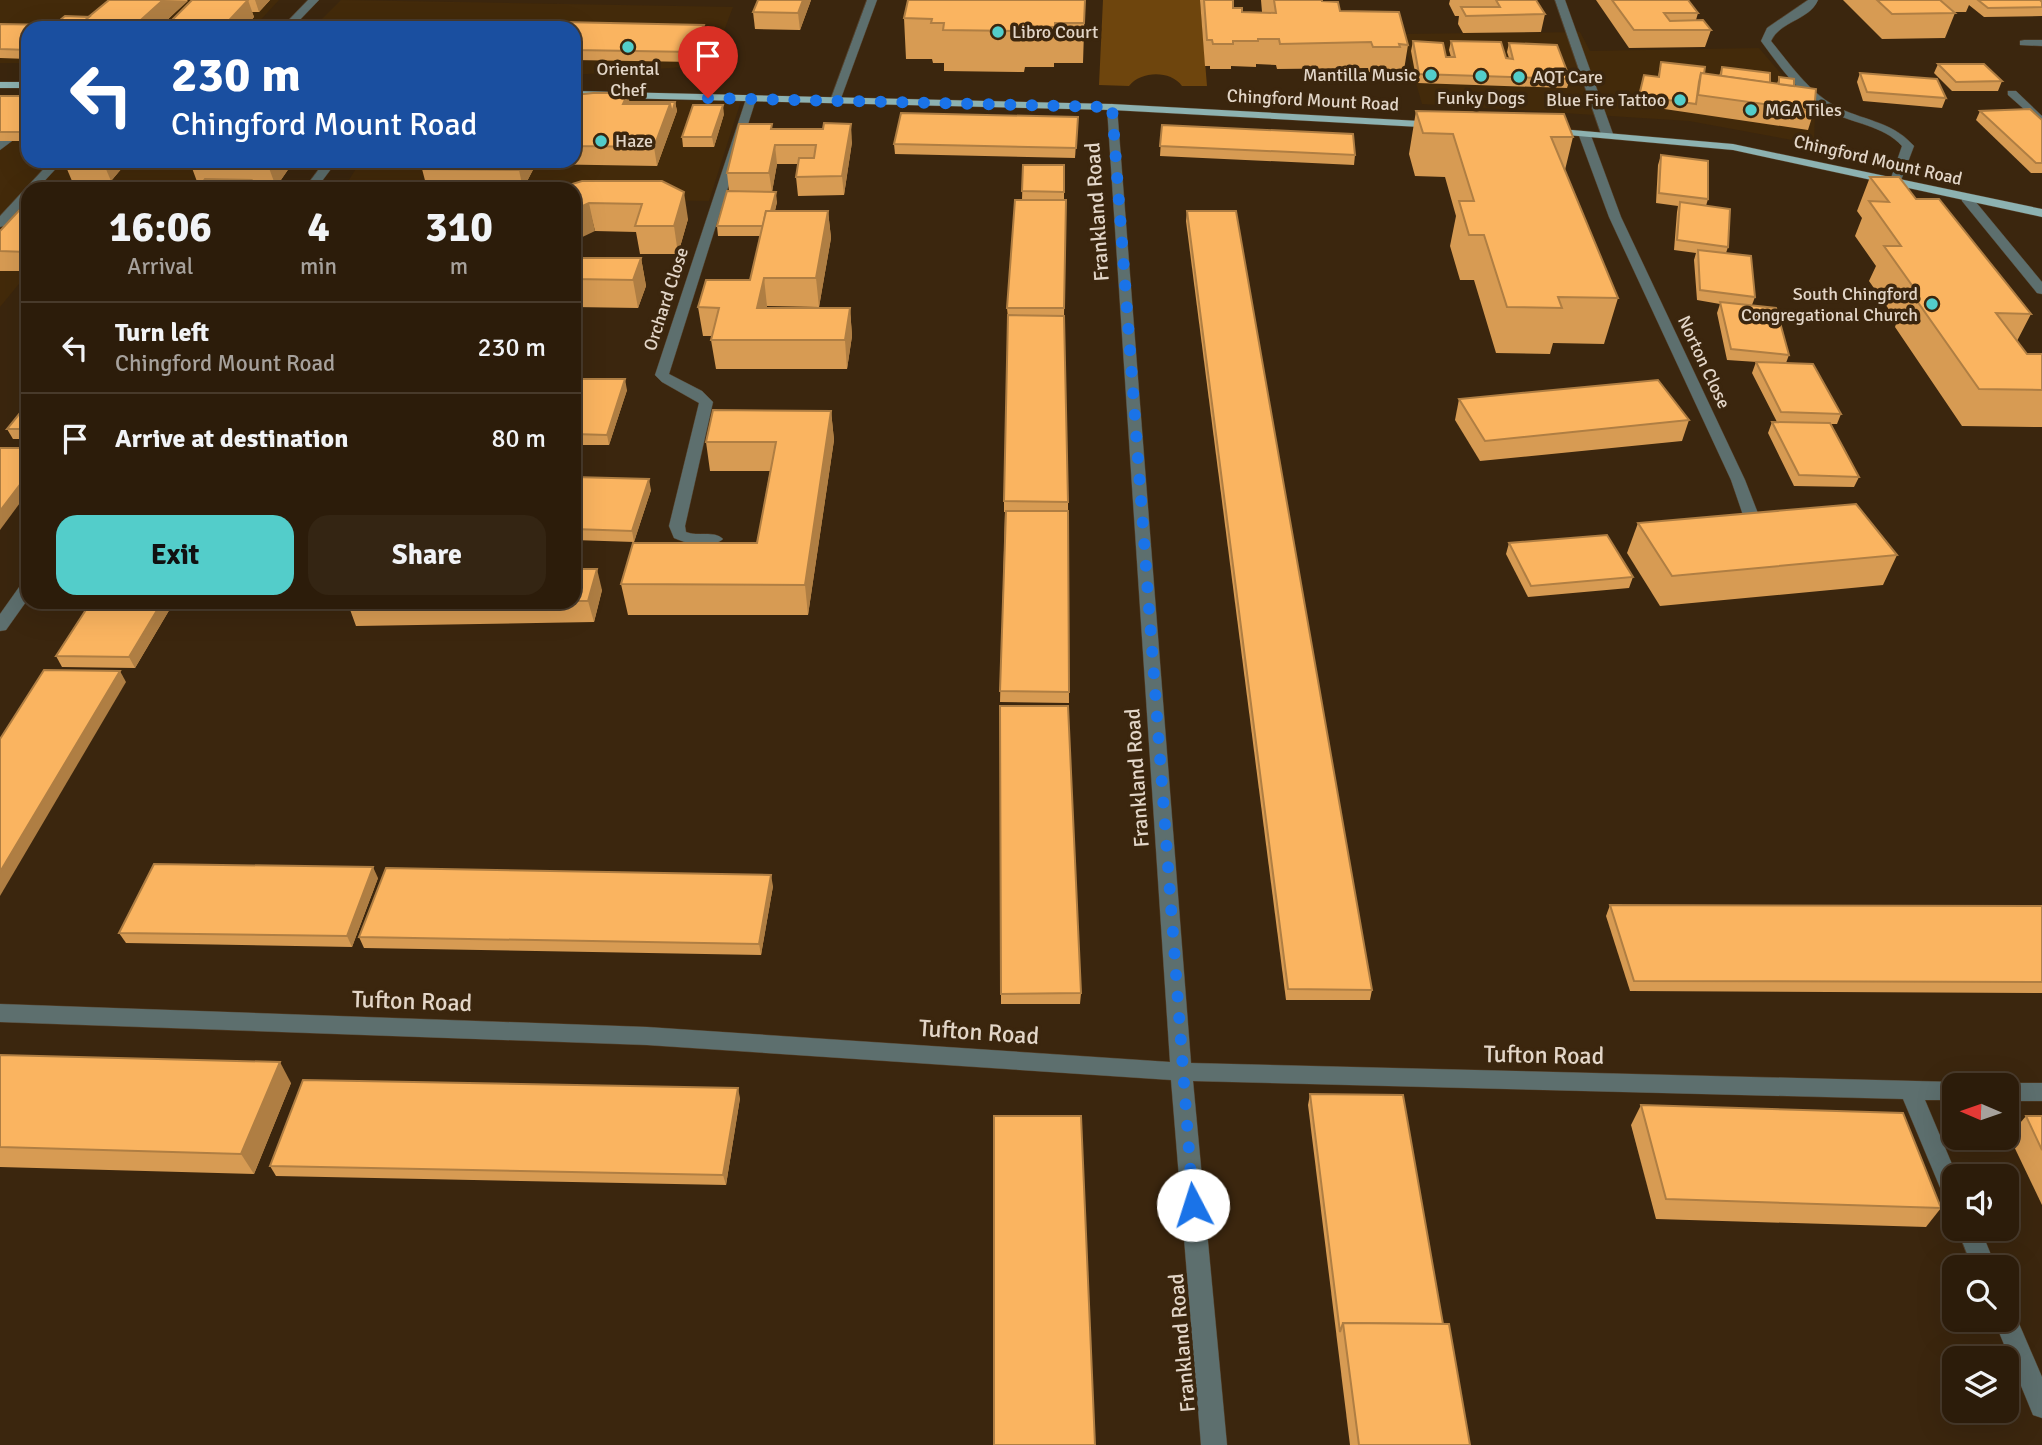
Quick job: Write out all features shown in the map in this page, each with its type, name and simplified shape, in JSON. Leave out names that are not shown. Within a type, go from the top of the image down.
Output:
[{"type":"main road","points":[[0,85],[21,85]]},
{"type":"main road","name":"Chingford Mount Road","points":[[581,94],[1112,107],[1450,126]]},
{"type":"main road","name":"Chingford Mount Road","points":[[1532,130],[1607,134],[1733,147],[2042,214]]},
{"type":"street","points":[[293,21],[314,0]]},
{"type":"street","points":[[835,101],[872,0]]},
{"type":"street","points":[[1560,0],[1607,134]]},
{"type":"street","points":[[1813,0],[1811,5],[1771,30],[1766,41],[1807,89],[1830,108],[1893,132],[1903,139],[1908,146],[1896,181]]},
{"type":"street","points":[[2024,43],[2042,43]]},
{"type":"street","points":[[2012,93],[2042,122]]},
{"type":"street","name":"Orchard Close","points":[[715,539],[689,539],[679,535],[677,526],[706,402],[702,396],[669,383],[662,375],[751,99]]},
{"type":"street","name":"Frankland Road","points":[[1112,107],[1181,1072],[1214,1445]]},
{"type":"street","name":"Norton Close","points":[[1584,133],[1615,217],[1738,480],[1751,516],[1735,528],[1721,529]]},
{"type":"street","points":[[38,182],[51,168]]},
{"type":"street","points":[[1966,198],[2042,290]]},
{"type":"street","points":[[0,223],[21,201]]},
{"type":"street","points":[[0,626],[21,597]]},
{"type":"street","name":"Tufton Road","points":[[0,1013],[647,1036],[1181,1072],[1942,1091]]},
{"type":"street","points":[[1910,1090],[1942,1166]]},
{"type":"street","points":[[2020,1092],[2042,1092]]},
{"type":"street","points":[[2011,1332],[2042,1406]]},
{"type":"shaded area","points":[[0,0],[279,0],[260,21],[21,21],[21,63],[0,63]]},
{"type":"shaded area","points":[[341,0],[733,7],[711,65],[581,74],[581,21],[320,21]]},
{"type":"shaded area","points":[[1103,0],[1200,0],[1207,86],[1182,86],[1170,77],[1156,74],[1141,77],[1129,86],[1099,85]]},
{"type":"shaded area","points":[[1580,32],[1590,51],[1759,48],[1815,113],[1814,144],[1689,121],[1422,104],[1402,34]]},
{"type":"shaded area","points":[[581,100],[741,101],[709,201],[581,199],[581,182],[348,182],[356,168],[581,168]]},
{"type":"shaded area","points":[[0,101],[21,101],[21,168],[289,168],[280,182],[21,182],[21,282],[0,307]]},
{"type":"building","points":[[109,0],[163,0],[140,21],[84,21]]},
{"type":"building","points":[[192,0],[248,0],[228,21],[171,21]]},
{"type":"building","points":[[758,0],[803,0],[798,13],[753,12]]},
{"type":"building","points":[[908,0],[1085,0],[1084,23],[1055,23],[1055,27],[1025,26],[1024,31],[943,30],[944,23],[931,23],[932,19],[904,18]]},
{"type":"building","points":[[1204,0],[1233,0],[1233,8],[1242,8],[1242,12],[1276,13],[1274,0],[1322,0],[1338,2],[1340,11],[1399,12],[1408,45],[1373,47],[1371,42],[1280,44],[1279,39],[1213,44],[1212,40],[1207,40]]},
{"type":"building","points":[[1496,0],[1536,0],[1545,14],[1466,16],[1461,7],[1500,7]]},
{"type":"building","points":[[1612,0],[1688,0],[1698,13],[1664,13],[1670,21],[1703,20],[1711,30],[1634,30]]},
{"type":"building","points":[[1877,0],[1940,0],[1955,13],[1892,14]]},
{"type":"building","points":[[1978,0],[2040,0],[2042,7],[1988,8]]},
{"type":"building","points":[[65,16],[89,17],[84,21],[59,21]]},
{"type":"building","points":[[581,22],[704,25],[693,52],[581,50]]},
{"type":"building","points":[[0,24],[21,24],[21,50],[0,49]]},
{"type":"building","points":[[1413,41],[1443,43],[1446,57],[1455,57],[1451,41],[1501,42],[1506,58],[1513,59],[1509,43],[1557,45],[1570,79],[1419,74]]},
{"type":"building","points":[[1661,62],[1705,67],[1704,74],[1701,73],[1696,104],[1639,96],[1644,75],[1659,77]]},
{"type":"building","points":[[1938,64],[1984,64],[2002,81],[1956,82]]},
{"type":"building","points":[[1722,67],[1770,73],[1770,83],[1721,76]]},
{"type":"building","points":[[1701,73],[1816,89],[1814,111],[1698,95]]},
{"type":"building","points":[[1860,73],[1937,79],[1946,98],[1867,92]]},
{"type":"building","points":[[1779,77],[1794,79],[1794,86],[1779,84]]},
{"type":"building","points":[[628,93],[623,104],[670,104],[654,147],[581,146],[581,94]]},
{"type":"building","points":[[0,96],[21,96],[21,132],[0,132]]},
{"type":"building","points":[[675,102],[672,113],[670,104],[628,104]]},
{"type":"building","points":[[693,105],[723,105],[712,137],[682,137]]},
{"type":"building","points":[[2030,109],[2042,120],[2042,163],[2036,163],[1980,111]]},
{"type":"building","points":[[1416,111],[1564,114],[1573,137],[1551,137],[1618,298],[1558,297],[1562,308],[1507,307],[1484,235],[1469,235],[1459,201],[1474,201],[1453,134],[1423,133]]},
{"type":"building","points":[[901,113],[1078,117],[1076,148],[894,144]]},
{"type":"building","points":[[824,123],[851,124],[842,176],[796,177],[799,158],[814,158],[816,145],[775,145],[769,173],[727,173],[739,124],[772,124],[771,129],[823,129]]},
{"type":"building","points":[[1162,125],[1353,134],[1355,155],[1160,146]]},
{"type":"building","points":[[1661,155],[1708,161],[1708,199],[1659,193]]},
{"type":"building","points":[[1023,165],[1064,165],[1064,192],[1022,191]]},
{"type":"building","points":[[422,168],[520,168],[519,170]]},
{"type":"building","points":[[1870,177],[1899,177],[1916,199],[1939,199],[2031,314],[1996,313],[2027,354],[2042,354],[2042,390],[1979,389],[1910,291],[1916,291],[1884,246],[1901,246],[1869,201],[1889,202]]},
{"type":"building","points":[[205,179],[251,180],[249,182],[203,182]]},
{"type":"building","points":[[662,181],[684,192],[674,226],[635,226],[642,204],[589,203],[581,207],[581,182],[579,182]]},
{"type":"building","points":[[727,191],[776,192],[771,211],[766,211],[763,226],[717,226]]},
{"type":"building","points":[[1015,200],[1066,200],[1064,308],[1007,308]]},
{"type":"building","points":[[1680,202],[1730,209],[1728,247],[1677,240]]},
{"type":"building","points":[[21,208],[21,252],[0,251],[0,231]]},
{"type":"building","points":[[766,211],[828,211],[816,278],[764,278],[757,308],[850,308],[845,340],[711,340],[719,308],[698,307],[706,280],[750,280]]},
{"type":"building","points":[[1187,211],[1236,211],[1372,990],[1288,989]]},
{"type":"building","points":[[1698,250],[1751,256],[1755,297],[1700,290]]},
{"type":"building","points":[[581,258],[641,258],[633,280],[581,279]]},
{"type":"building","points":[[1720,302],[1776,308],[1789,355],[1731,349]]},
{"type":"building","points":[[1008,315],[1064,316],[1068,502],[1004,501]]},
{"type":"building","points":[[1756,362],[1813,364],[1841,414],[1781,412]]},
{"type":"building","points":[[581,379],[625,379],[607,435],[581,434]]},
{"type":"building","points":[[1658,380],[1689,420],[1485,441],[1459,399]]},
{"type":"building","points":[[713,410],[831,411],[805,585],[621,584],[633,543],[757,543],[776,442],[706,442]]},
{"type":"building","points":[[21,412],[21,429],[7,429]]},
{"type":"building","points":[[1772,422],[1830,423],[1859,477],[1799,475]]},
{"type":"building","points":[[0,448],[21,448],[21,483],[0,511]]},
{"type":"building","points":[[581,477],[649,479],[632,531],[581,529]]},
{"type":"building","points":[[1856,504],[1897,555],[1672,576],[1638,523]]},
{"type":"building","points":[[1006,511],[1068,511],[1069,692],[1000,691]]},
{"type":"building","points":[[1607,535],[1633,577],[1531,586],[1509,543]]},
{"type":"building","points":[[581,569],[597,569],[588,601],[581,601]]},
{"type":"building","points":[[86,609],[158,609],[129,657],[56,656]]},
{"type":"building","points":[[44,670],[120,671],[0,872],[0,739]]},
{"type":"building","points":[[1000,706],[1068,706],[1081,993],[1001,994]]},
{"type":"building","points":[[154,864],[373,867],[347,936],[119,933]]},
{"type":"building","points":[[386,868],[771,875],[759,944],[359,937]]},
{"type":"building","points":[[1610,905],[2042,906],[2042,982],[1634,981]]},
{"type":"building","points":[[0,1055],[280,1062],[241,1154],[0,1147]]},
{"type":"building","points":[[303,1080],[738,1088],[723,1175],[270,1166]]},
{"type":"building","points":[[1310,1094],[1403,1095],[1443,1324],[1343,1323],[1340,1332]]},
{"type":"building","points":[[1641,1105],[1903,1113],[1941,1208],[1666,1199]]},
{"type":"building","points":[[994,1116],[1081,1116],[1095,1445],[994,1445]]},
{"type":"building","points":[[2026,1116],[2042,1116],[2042,1150]]},
{"type":"building","points":[[1343,1323],[1449,1324],[1470,1445],[1359,1445]]},
{"type":"place","name":"Libro Court","points":[[998,32]]},
{"type":"place","name":"Oriental Chef","points":[[628,47]]},
{"type":"place","name":"Mantilla Music","points":[[1431,75]]},
{"type":"place","name":"Funky Dogs","points":[[1481,76]]},
{"type":"place","name":"AQT Care","points":[[1519,77]]},
{"type":"place","name":"Blue Fire Tattoo","points":[[1680,100]]},
{"type":"place","name":"MGA Tiles","points":[[1751,110]]},
{"type":"place","name":"Haze","points":[[601,141]]},
{"type":"place","name":"South Chingford Congregational Church","points":[[1932,304]]},
{"type":"route","points":[[708,98],[1112,107],[1181,1072],[1193,1205]]}]
